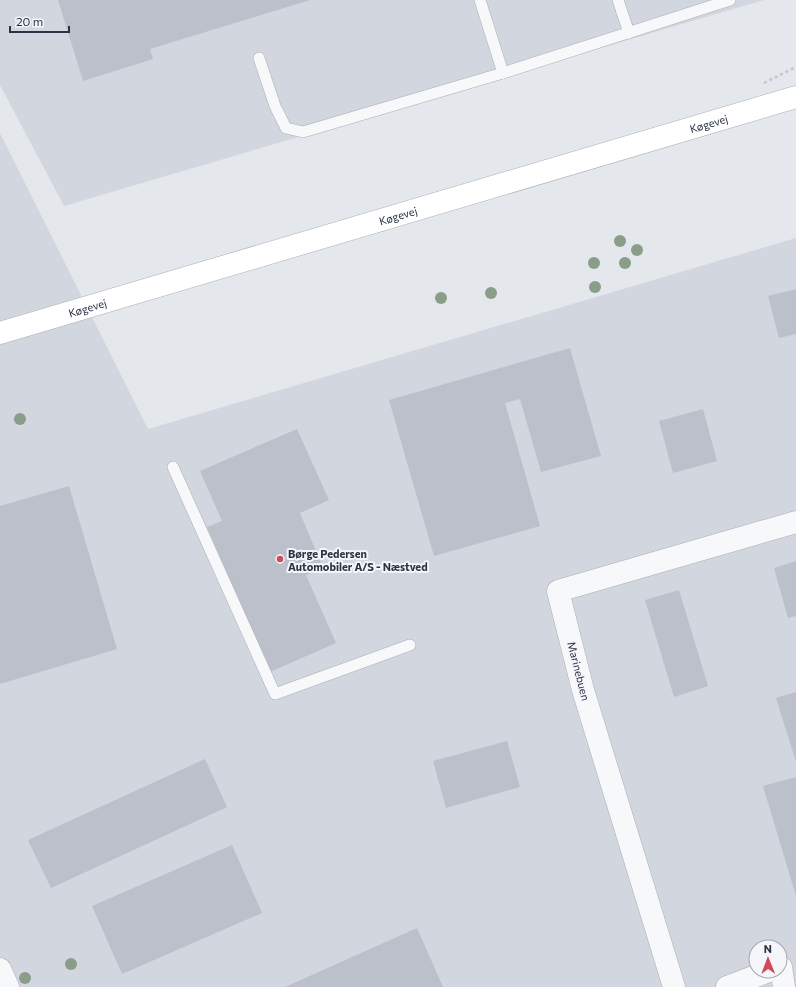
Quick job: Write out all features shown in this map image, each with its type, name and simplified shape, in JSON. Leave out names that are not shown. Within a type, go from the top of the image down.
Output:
[{"type":"street","name":"Køgevej","points":[[0,333],[796,97]]},
{"type":"street","name":"Marinebuen","points":[[674,987],[583,690],[558,591],[796,522]]},
{"type":"street","points":[[0,969],[8,987]]},
{"type":"street","points":[[727,987],[754,979]]},
{"type":"lane","points":[[480,0],[502,73]]},
{"type":"lane","points":[[618,0],[629,33]]},
{"type":"lane","points":[[259,58],[275,106],[286,128],[303,132],[502,73],[730,0]]},
{"type":"lane","points":[[173,467],[275,694],[410,645]]},
{"type":"shaded area","points":[[0,0],[764,0],[64,206],[0,85]]},
{"type":"shaded area","points":[[0,133],[148,429],[796,238],[796,987],[0,987]]},
{"type":"building","points":[[58,0],[310,0],[150,49],[153,59],[83,81]]},
{"type":"building","points":[[796,289],[796,334],[779,338],[768,296]]},
{"type":"building","points":[[570,348],[601,456],[541,472],[520,399],[505,403],[540,526],[434,556],[389,400]]},
{"type":"building","points":[[703,409],[717,461],[673,473],[659,421]]},
{"type":"building","points":[[297,429],[329,500],[300,513],[323,568],[306,575],[336,643],[270,672],[207,527],[222,521],[200,471]]},
{"type":"building","points":[[69,486],[117,649],[0,684],[0,506]]},
{"type":"building","points":[[796,561],[796,616],[788,618],[774,568]]},
{"type":"building","points":[[679,590],[708,686],[674,697],[645,600]]},
{"type":"building","points":[[796,692],[796,762],[776,698]]},
{"type":"building","points":[[507,741],[520,787],[446,808],[433,761]]},
{"type":"building","points":[[205,759],[227,807],[51,888],[28,840]]},
{"type":"building","points":[[796,777],[796,896],[763,786]]},
{"type":"building","points":[[232,845],[262,913],[122,974],[92,906]]},
{"type":"building","points":[[417,928],[443,987],[285,987]]},
{"type":"place","name":"Børge Pedersen Automobiler A/S - Næstved","points":[[280,559]]}]
